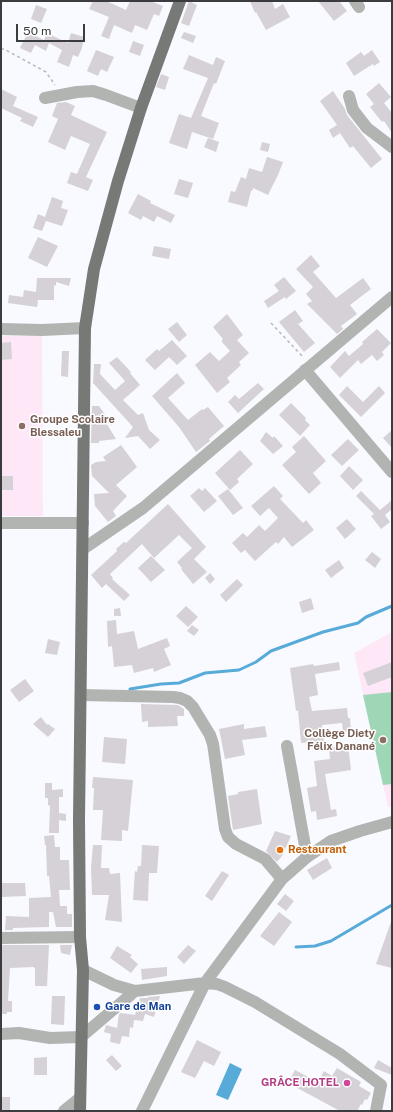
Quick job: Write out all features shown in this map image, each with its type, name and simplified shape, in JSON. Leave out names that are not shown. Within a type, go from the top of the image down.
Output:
[{"type":"main road","points":[[80,1111],[83,970],[80,937],[79,820],[85,328],[94,269],[118,180],[141,108],[180,1]]},
{"type":"street","points":[[45,98],[77,92],[93,92],[106,94],[141,108]]},
{"type":"street","points":[[349,96],[353,110],[367,128],[392,147]]},
{"type":"street","points":[[83,549],[143,508],[392,297]]},
{"type":"street","points":[[1,329],[42,330],[85,328]]},
{"type":"street","points":[[308,368],[392,472]]},
{"type":"street","points":[[1,523],[83,523]]},
{"type":"street","points":[[81,695],[173,697],[187,701],[210,735],[213,744],[225,829],[228,837],[236,844],[265,859],[282,879]]},
{"type":"street","points":[[287,746],[307,857]]},
{"type":"street","points":[[142,1111],[205,983],[282,879],[307,857],[331,841],[392,822]]},
{"type":"street","points":[[1,938],[80,937]]},
{"type":"street","points":[[83,970],[114,985],[135,991],[205,983],[217,984],[225,987],[255,1002],[340,1054],[386,1086],[376,1111]]},
{"type":"street","points":[[1,1034],[19,1033],[50,1038],[81,1037],[135,991]]},
{"type":"street","points":[[64,1111],[80,1098]]},
{"type":"path","points":[[1,49],[4,49],[46,72],[61,95]]},
{"type":"path","points":[[271,323],[308,368]]},
{"type":"shaded area","name":"Groupe Scolaire Blessaleu","points":[[42,335],[43,516],[1,516],[1,336]]},
{"type":"shaded area","name":"Collège Diety Félix Danané","points":[[392,632],[392,807],[388,807],[354,653]]},
{"type":"green space","points":[[392,692],[392,784],[383,785],[363,695]]},
{"type":"water","points":[[230,1063],[242,1069],[228,1100],[216,1095]]},
{"type":"building","points":[[93,1],[106,1],[126,10],[130,1],[150,1],[163,6],[159,16],[154,14],[147,30],[135,25],[132,33],[114,25],[109,39],[101,36],[109,17],[89,9]]},
{"type":"building","points":[[189,1],[197,5],[189,26],[181,23]]},
{"type":"building","points":[[250,1],[272,1],[275,9],[283,4],[290,17],[266,30],[256,12],[255,13]]},
{"type":"building","points":[[318,1],[339,1],[347,11],[334,21]]},
{"type":"building","points":[[36,5],[47,9],[41,23],[31,19]]},
{"type":"building","points":[[28,32],[44,40],[47,33],[68,43],[71,33],[84,37],[82,48],[78,57],[73,55],[69,67],[57,62],[62,50],[49,43],[46,51],[35,45],[31,53],[20,48]]},
{"type":"building","points":[[184,32],[196,36],[193,43],[181,38]]},
{"type":"building","points":[[133,41],[144,45],[140,56],[129,52]]},
{"type":"building","points":[[96,50],[114,57],[107,72],[101,69],[98,76],[87,71]]},
{"type":"building","points":[[372,50],[380,62],[374,66],[373,64],[354,76],[346,63],[361,52],[364,56]]},
{"type":"building","points":[[189,55],[213,65],[216,57],[225,61],[216,84],[214,83],[201,116],[219,123],[213,139],[192,132],[187,149],[169,143],[179,114],[191,118],[208,78],[183,69]]},
{"type":"building","points":[[161,74],[169,77],[165,90],[156,87]]},
{"type":"building","points":[[379,83],[391,97],[384,103],[392,113],[392,133],[384,121],[382,122],[370,107],[374,104],[366,94]]},
{"type":"building","points":[[1,89],[17,97],[13,106],[38,117],[33,127],[20,121],[22,118],[1,108]]},
{"type":"building","points":[[333,91],[345,109],[347,115],[382,159],[371,168],[353,146],[350,148],[340,133],[333,138],[329,130],[337,125],[320,101]]},
{"type":"building","points":[[66,102],[75,106],[71,115],[107,132],[86,177],[93,180],[88,191],[67,183],[71,172],[77,174],[90,144],[71,136],[65,150],[48,142],[58,119],[52,116],[57,103]]},
{"type":"building","points":[[208,138],[219,142],[216,152],[204,147]]},
{"type":"building","points":[[262,142],[270,144],[268,152],[260,150]]},
{"type":"building","points":[[267,157],[283,162],[268,195],[253,188],[247,207],[228,202],[231,191],[235,192],[241,177],[246,179],[249,168],[262,172]]},
{"type":"building","points":[[179,179],[193,183],[188,198],[174,194]]},
{"type":"building","points":[[138,194],[151,201],[150,203],[175,215],[171,223],[157,216],[154,222],[143,216],[141,220],[128,213]]},
{"type":"building","points":[[52,197],[63,201],[61,208],[68,210],[62,226],[46,221],[42,231],[33,228],[38,214],[45,217]]},
{"type":"building","points":[[38,237],[58,246],[47,267],[28,258]]},
{"type":"building","points":[[154,246],[171,249],[169,259],[152,256]]},
{"type":"building","points":[[311,255],[320,266],[313,272],[336,298],[363,278],[371,289],[350,305],[357,314],[341,326],[343,329],[337,334],[307,304],[312,301],[306,294],[313,287],[296,269]]},
{"type":"building","points":[[284,277],[296,291],[286,299],[285,297],[268,308],[264,301],[279,291],[274,285]]},
{"type":"building","points":[[37,278],[71,278],[69,286],[56,282],[56,286],[54,285],[54,300],[38,300],[37,307],[8,303],[9,295],[23,297],[24,290],[36,292]]},
{"type":"building","points":[[295,310],[303,321],[298,324],[315,343],[304,352],[279,322]]},
{"type":"building","points":[[227,314],[243,335],[237,340],[249,353],[239,362],[241,365],[227,378],[230,382],[217,393],[195,365],[210,352],[219,361],[230,351],[222,342],[223,339],[213,327]]},
{"type":"building","points":[[177,322],[187,335],[179,342],[168,329]]},
{"type":"building","points":[[377,329],[391,343],[382,352],[384,355],[377,361],[372,355],[361,364],[358,360],[340,378],[330,367],[345,351],[349,356]]},
{"type":"building","points":[[172,340],[187,356],[177,365],[169,357],[155,370],[145,360],[157,349],[159,351]]},
{"type":"building","points":[[11,342],[12,359],[1,360],[1,343]]},
{"type":"building","points":[[62,351],[69,351],[68,377],[61,376]]},
{"type":"building","points":[[117,357],[131,372],[130,373],[140,385],[123,400],[138,415],[143,413],[149,430],[160,440],[150,449],[138,436],[125,438],[133,427],[93,383],[94,364],[101,364],[100,374],[115,390],[125,381],[109,363]]},
{"type":"building","points":[[177,373],[185,383],[168,398],[188,420],[202,409],[203,410],[208,407],[224,426],[209,439],[210,441],[196,452],[179,427],[152,396]]},
{"type":"building","points":[[258,383],[264,389],[238,413],[228,402],[235,395],[239,399]]},
{"type":"building","points":[[347,386],[363,402],[379,386],[385,393],[361,417],[339,395]]},
{"type":"building","points":[[291,403],[306,418],[305,420],[310,425],[300,436],[279,415]]},
{"type":"building","points":[[92,406],[99,406],[113,426],[105,421],[116,439],[99,441],[99,443],[91,443]]},
{"type":"building","points":[[392,430],[392,448],[383,438]]},
{"type":"building","points":[[266,432],[273,438],[274,436],[283,446],[273,454],[260,441]]},
{"type":"building","points":[[304,436],[326,461],[313,473],[321,483],[309,494],[282,465],[296,452],[292,447]]},
{"type":"building","points":[[348,439],[359,450],[342,466],[331,455]]},
{"type":"building","points":[[121,445],[137,467],[116,485],[127,496],[113,511],[116,516],[108,522],[95,506],[94,494],[109,493],[92,476],[91,465],[96,462],[106,461],[103,457]]},
{"type":"building","points":[[240,450],[253,464],[237,479],[239,482],[230,490],[215,473]]},
{"type":"building","points":[[349,466],[363,480],[353,490],[340,476]]},
{"type":"building","points":[[1,476],[13,476],[13,490],[1,490]]},
{"type":"building","points":[[274,486],[283,496],[280,499],[303,523],[306,520],[314,530],[292,547],[284,537],[278,544],[276,542],[255,561],[245,550],[241,553],[232,543],[243,533],[247,537],[259,525],[265,531],[278,518],[269,508],[260,516],[251,506]]},
{"type":"building","points":[[199,488],[202,491],[205,488],[217,501],[204,512],[190,496]]},
{"type":"building","points":[[228,489],[243,508],[233,515],[218,496]]},
{"type":"building","points":[[361,491],[380,510],[392,500],[392,509],[385,515],[390,522],[381,529],[371,516],[374,514],[356,496]]},
{"type":"building","points":[[168,504],[206,547],[194,559],[207,572],[193,584],[181,569],[182,568],[177,562],[192,548],[179,535],[154,558],[142,544],[110,574],[113,578],[112,579],[130,595],[124,601],[106,584],[102,588],[91,575],[117,551],[116,549],[124,542],[126,543]]},
{"type":"building","points":[[347,519],[356,529],[345,539],[336,528]]},
{"type":"building","points":[[372,552],[381,559],[375,568],[365,560]]},
{"type":"building","points":[[151,556],[165,570],[151,582],[138,568]]},
{"type":"building","points":[[339,560],[344,568],[331,578],[325,570]]},
{"type":"building","points":[[210,573],[215,579],[210,584],[205,578]]},
{"type":"building","points":[[237,579],[243,585],[226,602],[220,595]]},
{"type":"building","points":[[311,598],[314,609],[302,613],[299,602]]},
{"type":"building","points":[[186,606],[198,617],[188,627],[176,616]]},
{"type":"building","points":[[120,608],[121,616],[114,616],[114,609]]},
{"type":"building","points":[[116,620],[117,634],[134,631],[138,649],[167,638],[170,646],[164,649],[171,665],[154,672],[153,668],[134,673],[132,665],[114,667],[112,646],[108,647],[107,621]]},
{"type":"building","points":[[192,625],[199,630],[194,636],[187,631]]},
{"type":"building","points":[[48,639],[60,642],[57,655],[45,653]]},
{"type":"building","points":[[339,662],[340,670],[315,674],[318,695],[309,697],[312,711],[347,708],[348,718],[350,718],[351,731],[343,732],[342,723],[322,725],[324,741],[301,743],[298,710],[296,711],[290,668]]},
{"type":"building","points":[[392,662],[392,677],[368,686],[363,673]]},
{"type":"building","points":[[25,679],[34,691],[19,702],[10,690]]},
{"type":"building","points":[[141,704],[178,705],[184,709],[184,716],[177,716],[178,726],[148,727],[148,721],[142,722]]},
{"type":"building","points":[[41,717],[47,725],[48,724],[55,729],[48,737],[33,724]]},
{"type":"building","points":[[244,724],[244,729],[265,726],[267,737],[242,740],[245,755],[225,759],[219,729]]},
{"type":"building","points":[[104,737],[127,739],[125,764],[102,762]]},
{"type":"building","points":[[348,745],[351,770],[325,774],[331,810],[336,809],[337,816],[317,820],[316,811],[311,812],[307,788],[317,786],[314,761],[330,759],[329,748]]},
{"type":"building","points":[[93,777],[133,780],[128,831],[122,830],[122,841],[101,840],[103,810],[93,810]]},
{"type":"building","points":[[45,783],[52,783],[52,790],[63,789],[63,797],[59,797],[59,813],[66,814],[66,821],[59,820],[59,833],[49,833],[50,806],[48,805],[48,798],[45,798]]},
{"type":"building","points":[[257,789],[262,824],[233,830],[228,796],[238,794],[238,792]]},
{"type":"building","points":[[275,831],[291,836],[282,856],[277,862],[266,851]]},
{"type":"building","points":[[54,835],[55,847],[60,847],[60,860],[69,860],[70,890],[59,890],[60,906],[67,906],[67,914],[72,914],[72,927],[56,927],[53,912],[49,912],[49,927],[13,928],[13,930],[5,930],[6,916],[29,917],[29,898],[51,897],[49,876],[47,876],[46,845],[44,836]]},
{"type":"building","points":[[93,845],[102,845],[101,868],[109,868],[110,874],[120,873],[122,922],[105,920],[109,895],[92,895],[91,868]]},
{"type":"building","points":[[142,845],[159,846],[157,873],[149,873],[148,901],[133,900],[135,871],[137,872],[138,866],[141,866]]},
{"type":"building","points":[[327,858],[332,868],[313,880],[307,870]]},
{"type":"building","points":[[222,871],[229,875],[212,901],[205,896]]},
{"type":"building","points":[[1,883],[25,883],[26,896],[1,897]]},
{"type":"building","points":[[285,894],[294,901],[286,911],[277,904]]},
{"type":"building","points":[[279,912],[292,922],[274,946],[260,936]]},
{"type":"building","points":[[392,922],[392,968],[376,964]]},
{"type":"building","points":[[1,945],[49,945],[47,986],[35,986],[34,967],[10,968],[8,1001],[12,1001],[12,1012],[7,1012],[7,1014],[1,1014]]},
{"type":"building","points":[[60,945],[72,945],[70,955],[61,953]]},
{"type":"building","points":[[188,945],[196,951],[184,964],[177,957]]},
{"type":"building","points":[[117,946],[132,955],[130,957],[138,964],[131,973],[110,958]]},
{"type":"building","points":[[167,967],[167,976],[142,980],[141,969]]},
{"type":"building","points":[[52,996],[65,996],[64,1025],[51,1024]]},
{"type":"building","points":[[160,996],[154,1017],[145,1014],[143,1021],[134,1020],[133,1028],[130,1027],[129,1037],[122,1036],[120,1044],[110,1042],[111,1034],[104,1032],[106,1025],[117,1028],[119,1014],[135,1015],[140,998]]},
{"type":"building","points":[[197,1040],[221,1052],[214,1066],[204,1061],[195,1078],[181,1072]]},
{"type":"building","points":[[112,1055],[122,1066],[116,1071],[106,1060]]},
{"type":"building","points":[[47,1057],[47,1075],[34,1075],[34,1058]]},
{"type":"building","points":[[378,1060],[392,1068],[392,1075],[374,1068]]},
{"type":"building","points":[[337,1068],[361,1082],[359,1086],[371,1093],[357,1111],[340,1111],[288,1083],[295,1070],[318,1082],[324,1071],[332,1076]]},
{"type":"building","points":[[1,1097],[10,1097],[10,1110],[1,1110]]},
{"type":"waterway","points":[[130,689],[179,683],[205,673],[239,670],[256,662],[271,651],[323,632],[358,623],[366,617],[392,606]]},
{"type":"waterway","points":[[296,947],[315,946],[331,941],[392,905]]},
{"type":"place","name":"Groupe Scolaire Blessaleu","points":[[22,426]]},
{"type":"place","name":"Collège Diety Félix Danané","points":[[383,740]]},
{"type":"place","name":"Restaurant","points":[[280,850]]},
{"type":"place","name":"Gare de Man","points":[[97,1007]]},
{"type":"place","name":"GRÂCE HOTEL","points":[[347,1083]]}]
